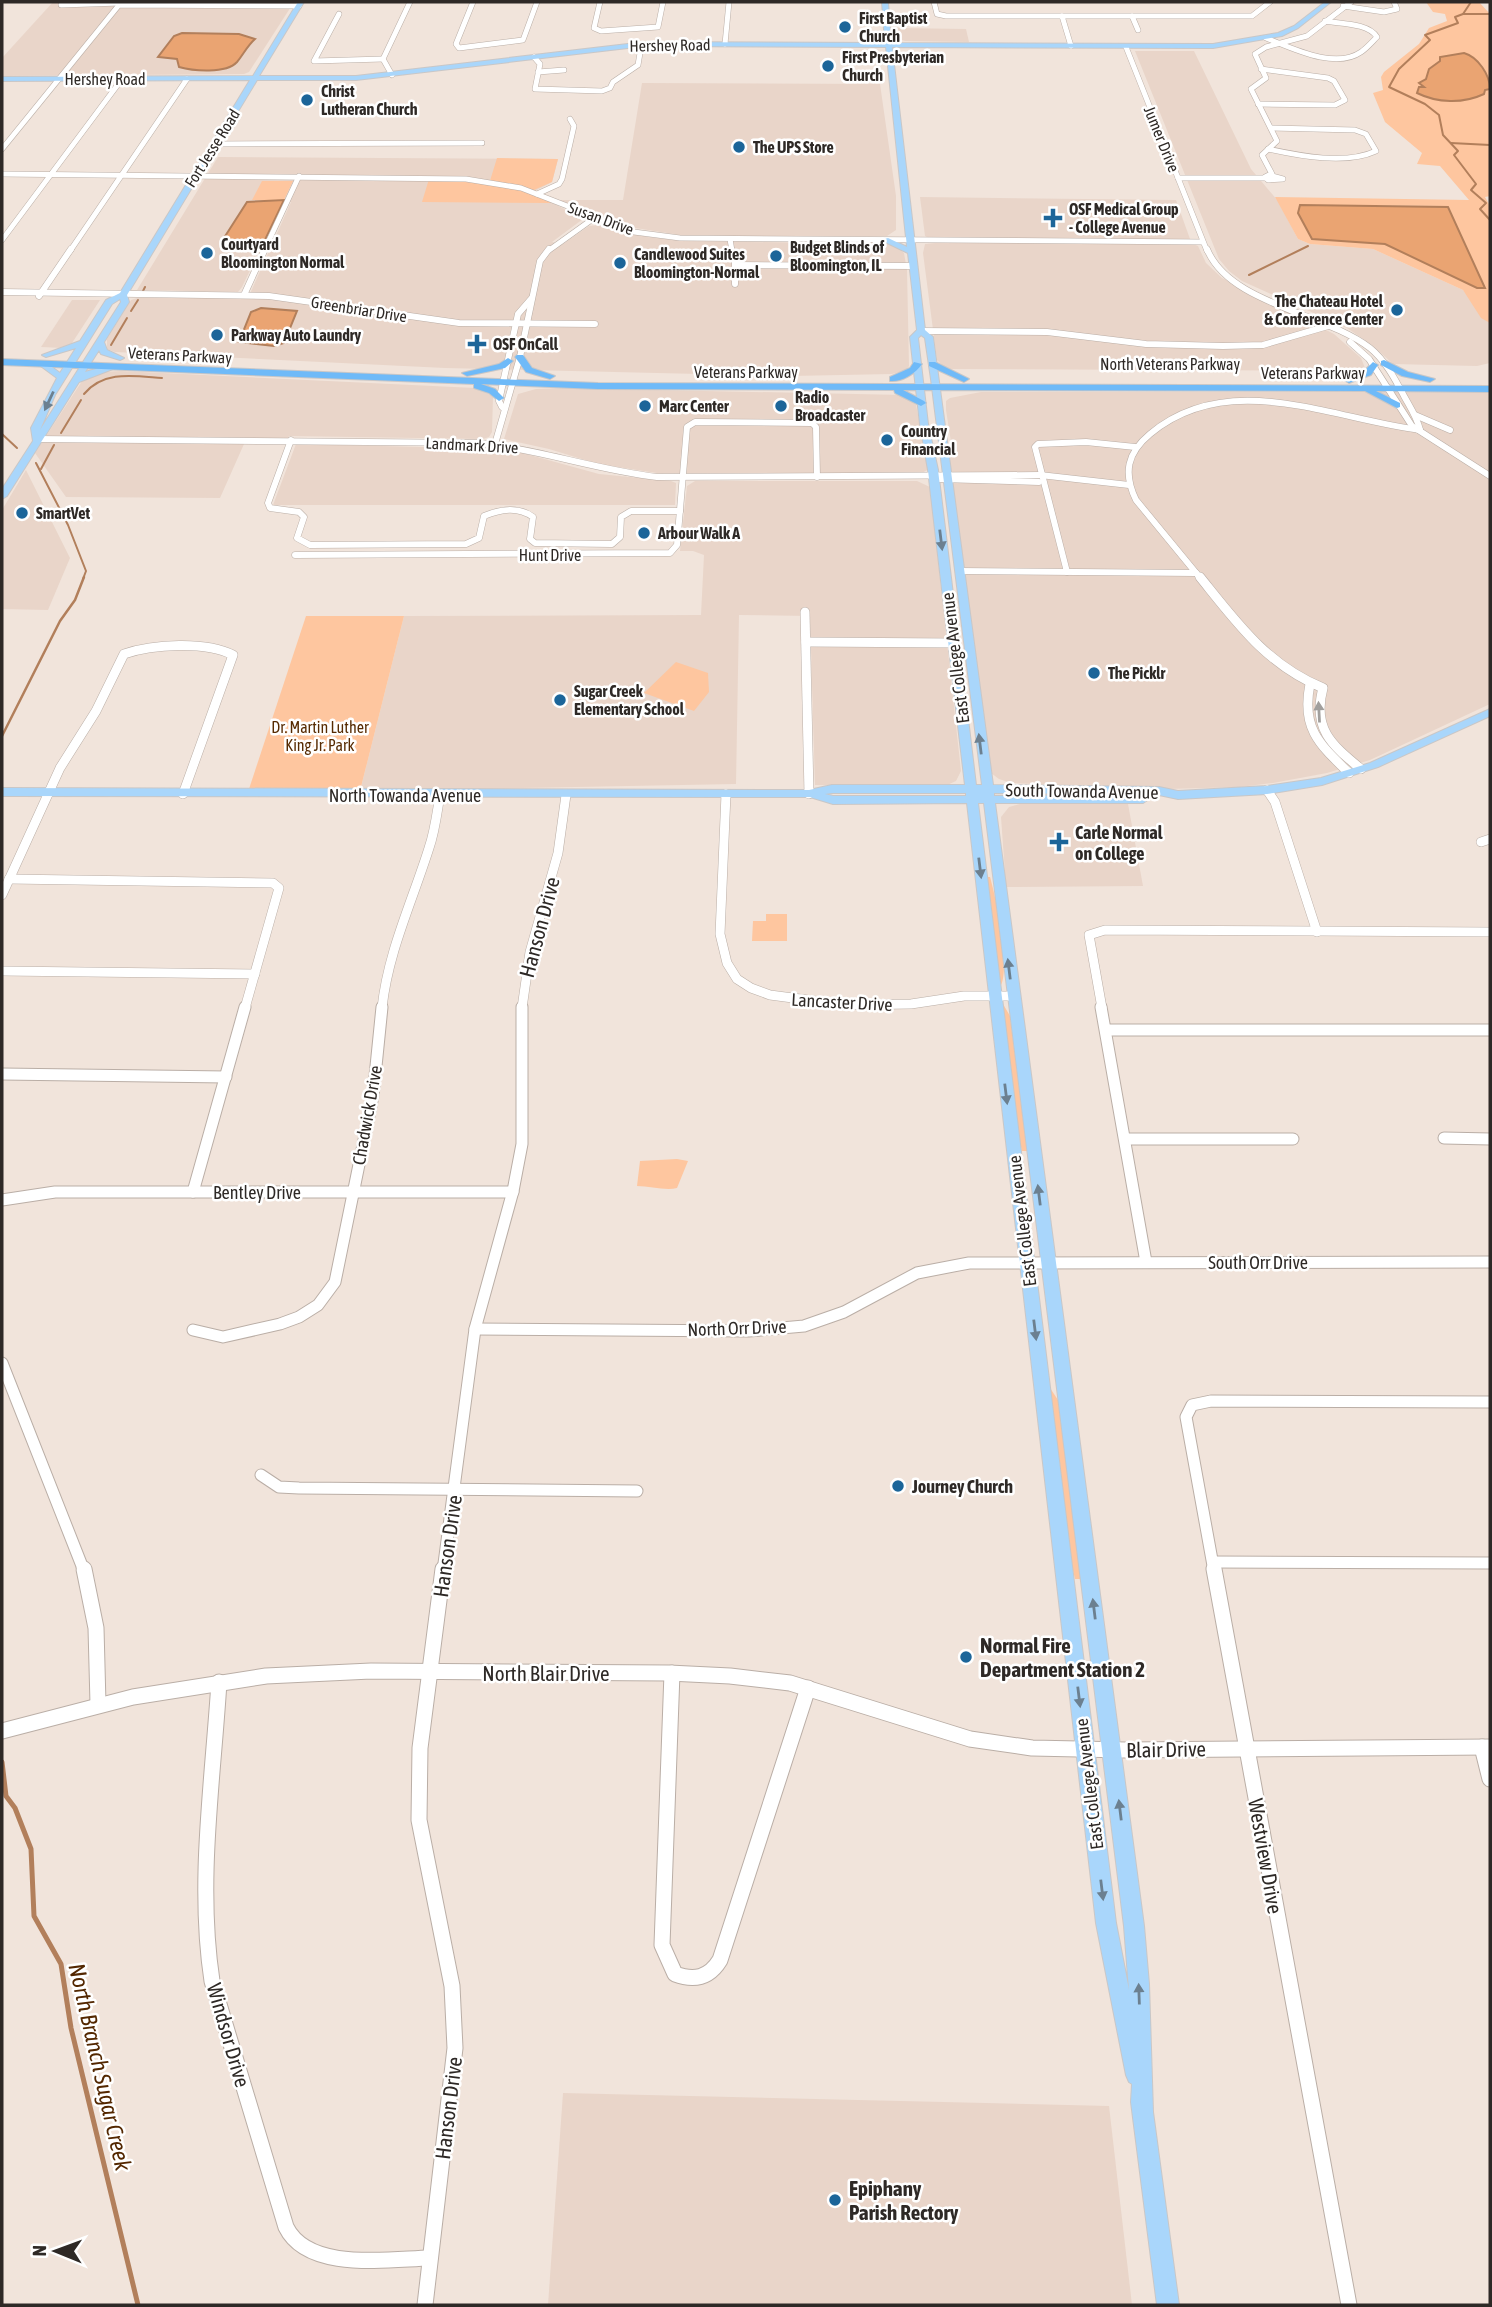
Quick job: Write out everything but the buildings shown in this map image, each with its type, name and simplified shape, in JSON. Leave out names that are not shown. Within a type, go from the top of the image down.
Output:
[{"type":"highway","name":"Veterans Parkway","points":[[2,353],[44,360]]},
{"type":"highway","points":[[520,357],[529,370],[552,380]]},
{"type":"highway","points":[[464,378],[502,366],[508,360]]},
{"type":"highway","name":"Veterans Parkway","points":[[2,362],[87,361],[509,382],[893,379],[919,384]]},
{"type":"highway","points":[[893,379],[914,370],[917,364]]},
{"type":"highway","points":[[932,364],[965,384],[937,404]]},
{"type":"highway","points":[[1349,380],[1366,374],[1379,364],[1432,384],[1490,380]]},
{"type":"highway","points":[[464,378],[486,388],[499,398]]},
{"type":"highway","points":[[509,382],[524,388],[552,380]]},
{"type":"highway","name":"Veterans Parkway","points":[[552,380],[886,388],[919,384],[965,384],[1356,389],[1392,384],[1432,384],[1490,389]]},
{"type":"highway","name":"North Veterans Parkway","points":[[965,384],[1349,380],[1392,384]]},
{"type":"highway","points":[[1356,389],[1379,395],[1402,406],[1432,384]]},
{"type":"highway","points":[[886,388],[906,393],[921,403]]},
{"type":"main road","name":"East College Avenue","points":[[885,2],[893,102],[921,331],[929,337],[1112,1750],[1139,1984],[1143,2111]]},
{"type":"main road","name":"Hershey Road","points":[[2,79],[330,79],[391,75],[636,45],[1213,46],[1266,38],[1296,27],[1328,2]]},
{"type":"main road","name":"Fort Jesse Road","points":[[36,439],[35,428],[72,361],[109,302],[123,295],[300,4]]},
{"type":"main road","points":[[885,240],[913,253]]},
{"type":"main road","name":"Fort Jesse Road","points":[[2,496],[125,302],[123,295]]},
{"type":"main road","name":"East College Avenue","points":[[921,331],[914,337],[921,403],[933,477],[1106,1923],[1143,2111],[1168,2305]]},
{"type":"main road","points":[[62,378],[44,360],[85,342]]},
{"type":"main road","points":[[75,380],[117,363],[104,352],[100,343]]},
{"type":"main road","points":[[942,565],[953,572],[958,598],[964,609]]},
{"type":"main road","name":"South Towanda Avenue","points":[[987,795],[1143,800],[1178,794],[1267,790],[1355,771],[1404,752],[1490,712]]},
{"type":"main road","name":"North Towanda Avenue","points":[[2,792],[809,794],[833,800],[987,795]]},
{"type":"street","points":[[383,59],[410,2]]},
{"type":"street","points":[[473,2],[456,44],[459,48],[523,40],[537,2]]},
{"type":"street","points":[[600,2],[594,28],[601,31],[658,27],[663,2]]},
{"type":"street","points":[[725,44],[729,2]]},
{"type":"street","points":[[934,2],[939,15],[996,16],[1252,16],[1270,2]]},
{"type":"street","points":[[1178,178],[1283,179],[1272,174],[1262,155],[1277,143],[1251,89],[1266,78],[1255,56],[1256,52],[1307,36],[1351,2]]},
{"type":"street","points":[[1343,6],[1389,12],[1397,9],[1394,2]]},
{"type":"street","points":[[2,149],[120,4]]},
{"type":"street","points":[[61,5],[300,4]]},
{"type":"street","points":[[339,14],[314,61],[383,59]]},
{"type":"street","points":[[996,16],[1000,29]]},
{"type":"street","points":[[1065,16],[1075,46]]},
{"type":"street","points":[[1132,16],[1138,30]]},
{"type":"street","points":[[1199,16],[1205,29]]},
{"type":"street","points":[[1266,38],[1325,56],[1349,57],[1360,53],[1377,37],[1367,28],[1325,21]]},
{"type":"street","points":[[534,57],[540,64],[534,86],[541,91],[597,91],[611,86],[638,65],[640,53],[636,45]]},
{"type":"street","name":"Jumer Drive","points":[[1126,47],[1203,243],[1216,266],[1234,281],[1328,326],[1379,364],[1392,384]]},
{"type":"street","points":[[383,59],[391,75]]},
{"type":"street","points":[[1258,104],[1335,105],[1345,100],[1334,81],[1328,78],[1261,69]]},
{"type":"street","points":[[538,72],[564,70]]},
{"type":"street","points":[[2,240],[122,79]]},
{"type":"street","points":[[40,294],[187,79]]},
{"type":"street","points":[[537,194],[559,184],[562,179],[574,126],[570,119]]},
{"type":"street","points":[[1268,149],[1307,155],[1365,156],[1376,151],[1366,134],[1355,130],[1271,128]]},
{"type":"street","points":[[215,144],[482,143]]},
{"type":"street","name":"Susan Drive","points":[[2,174],[466,179],[500,183],[537,194],[594,218],[649,235],[730,239],[1203,243]]},
{"type":"street","points":[[1265,178],[1272,174]]},
{"type":"street","points":[[244,295],[299,176]]},
{"type":"street","points":[[503,409],[499,398],[520,357],[531,299],[544,255],[557,242],[594,218]]},
{"type":"street","points":[[730,239],[736,265],[735,284]]},
{"type":"street","points":[[736,265],[914,266]]},
{"type":"street","name":"Greenbriar Drive","points":[[2,294],[244,295],[292,298],[446,322],[595,324]]},
{"type":"street","points":[[495,444],[509,382],[508,360],[518,314],[531,299]]},
{"type":"street","points":[[921,331],[1055,332],[1158,345],[1223,346],[1263,345],[1328,326]]},
{"type":"street","name":"Jumer Drive","points":[[1379,364],[1392,384]]},
{"type":"street","points":[[1392,384],[1412,426],[1490,476]]},
{"type":"street","points":[[1392,384],[1402,406],[1415,415],[1450,430]]},
{"type":"street","points":[[1355,771],[1321,726],[1318,703],[1323,688],[1310,684],[1282,668],[1260,648],[1196,573],[1131,489],[1127,470],[1135,447],[1149,433],[1171,418],[1190,411],[1217,406],[1284,403],[1385,419],[1402,406]]},
{"type":"street","points":[[1350,415],[1401,429],[1420,430]]},
{"type":"street","points":[[1415,415],[1420,430]]},
{"type":"street","name":"Hunt Drive","points":[[295,555],[670,553],[677,545],[687,427],[690,423],[812,423],[816,427],[817,477]]},
{"type":"street","name":"Landmark Drive","points":[[36,439],[495,444],[537,451],[628,475],[1041,478],[1131,489]]},
{"type":"street","points":[[291,440],[268,503],[270,508],[299,512],[304,517],[297,538],[310,545],[466,544],[479,538],[484,516],[497,510],[528,512],[533,517],[530,540],[535,543],[612,544],[620,537],[621,517],[631,512],[680,511]]},
{"type":"street","points":[[1067,572],[1035,447],[1038,443],[1106,443],[1135,447]]},
{"type":"street","points":[[959,571],[1196,573]]},
{"type":"street","points":[[805,612],[809,794]]},
{"type":"street","points":[[806,642],[953,643]]},
{"type":"street","points":[[2,895],[60,768],[96,711],[120,658],[132,649],[219,648],[231,652],[234,658],[183,794]]},
{"type":"street","points":[[1310,684],[1305,710],[1312,732],[1355,771]]},
{"type":"street","points":[[1267,790],[1275,802],[1317,932]]},
{"type":"street","name":"Chadwick Drive","points":[[193,1330],[223,1337],[253,1331],[299,1317],[330,1292],[338,1272],[373,1096],[385,982],[397,937],[430,846],[440,794]]},
{"type":"street","name":"Lancaster Drive","points":[[726,794],[720,934],[722,950],[738,979],[776,998],[811,1003],[911,1004],[948,997],[1013,996]]},
{"type":"street","name":"Hanson Drive","points":[[425,2305],[455,2048],[452,1986],[417,1802],[420,1748],[475,1329],[481,1298],[513,1192],[525,1118],[522,992],[540,913],[559,855],[566,795]]},
{"type":"street","points":[[9,879],[263,882],[276,885],[279,891],[192,1192]]},
{"type":"street","points":[[1146,1262],[1088,934],[1490,932]]},
{"type":"street","points":[[2,971],[255,974]]},
{"type":"street","points":[[1106,1030],[1490,1030]]},
{"type":"street","points":[[2,1074],[226,1077]]},
{"type":"street","points":[[1125,1139],[1293,1139]]},
{"type":"street","points":[[1444,1139],[1490,1139]]},
{"type":"street","name":"Bentley Drive","points":[[2,1200],[42,1192],[513,1192]]},
{"type":"street","name":"South Orr Drive","points":[[1027,1263],[1490,1262]]},
{"type":"street","name":"North Orr Drive","points":[[475,1329],[749,1331],[804,1326],[837,1315],[904,1279],[929,1269],[969,1263],[1027,1263]]},
{"type":"street","points":[[2,1363],[87,1578],[96,1628],[98,1704]]},
{"type":"street","name":"Westview Drive","points":[[1349,2305],[1186,1417],[1190,1407],[1211,1401],[1490,1402]]},
{"type":"street","points":[[261,1475],[279,1487],[637,1491]]},
{"type":"street","points":[[1213,1562],[1490,1563]]},
{"type":"street","points":[[672,1673],[662,1945],[675,1974],[684,1978],[701,1979],[714,1971],[720,1960],[808,1688]]},
{"type":"street","name":"North Blair Drive","points":[[2,1731],[98,1704],[219,1682],[304,1674],[672,1673],[761,1678],[808,1688],[992,1744],[1086,1749]]},
{"type":"street","name":"Windsor Drive","points":[[219,1682],[206,1886],[208,1955],[212,1981],[283,2219],[292,2239],[313,2252],[344,2257],[430,2258]]},
{"type":"street","points":[[1486,1747],[1490,1779]]},
{"type":"street","name":"Blair Drive","points":[[1086,1749],[1486,1747]]},
{"type":"shaded area","points":[[53,2],[294,2],[249,72],[244,74],[2,76],[2,58]]},
{"type":"shaded area","points":[[898,28],[966,29],[969,42],[905,41],[899,39]]},
{"type":"shaded area","points":[[182,33],[239,34],[255,39],[232,66],[218,70],[201,70],[179,67],[177,59],[158,57],[174,36]]},
{"type":"shaded area","points":[[1135,51],[1194,51],[1251,169],[1278,201],[1298,239],[1310,244],[1373,249],[1463,290],[1490,323],[1490,363],[1477,366],[1393,364],[1347,328],[1242,281],[1229,271],[1219,259]]},
{"type":"shaded area","points":[[1464,53],[1474,58],[1482,67],[1490,89],[1485,90],[1484,94],[1459,101],[1433,99],[1417,93],[1419,87],[1424,87],[1419,83],[1426,79],[1429,69],[1440,61],[1440,57]]},
{"type":"shaded area","points":[[642,83],[880,84],[896,196],[896,230],[887,236],[693,237],[629,227],[551,202],[583,219],[552,242],[563,244],[589,226],[599,225],[648,237],[684,241],[894,244],[904,253],[907,270],[909,366],[906,370],[892,374],[790,376],[445,368],[115,352],[107,349],[107,339],[131,300],[248,298],[291,202],[283,202],[238,292],[137,290],[218,157],[558,159],[552,182],[535,191],[558,200],[623,200]]},
{"type":"shaded area","name":"OSF Medical Group - College Avenue","points":[[920,197],[1176,200],[1190,239],[931,239],[925,236]]},
{"type":"shaded area","points":[[284,200],[264,242],[222,241],[247,202]]},
{"type":"shaded area","points":[[1300,205],[1448,207],[1485,288],[1477,288],[1385,244],[1312,239],[1298,213]]},
{"type":"shaded area","points":[[925,244],[1193,244],[1198,246],[1206,263],[1222,278],[1334,334],[1361,358],[1365,368],[1362,371],[946,369],[937,360],[923,253]]},
{"type":"shaded area","points":[[72,300],[100,300],[72,343],[63,348],[41,347]]},
{"type":"shaded area","points":[[261,308],[297,311],[284,343],[274,346],[239,342],[251,312]]},
{"type":"shaded area","points":[[101,372],[475,388],[493,396],[492,432],[489,437],[483,439],[289,436],[285,444],[244,444],[220,498],[66,497],[35,453],[84,378]]},
{"type":"shaded area","points":[[536,389],[903,395],[916,405],[929,469],[922,473],[657,473],[598,464],[504,439],[518,394]]},
{"type":"shaded area","points":[[981,392],[1490,392],[1490,704],[1370,760],[1327,773],[1273,783],[1240,787],[1167,789],[1011,783],[999,779],[991,773],[950,465],[951,442],[946,410],[946,401],[950,398]]},
{"type":"shaded area","points":[[296,444],[508,449],[599,474],[671,481],[676,483],[675,505],[273,505]]},
{"type":"shaded area","points":[[26,470],[70,558],[48,610],[2,609],[2,510]]},
{"type":"shaded area","points":[[695,481],[917,481],[930,487],[961,771],[956,781],[945,786],[815,785],[810,616],[739,615],[736,784],[360,791],[404,616],[701,615],[704,555],[693,551],[680,551],[687,486]]},
{"type":"shaded area","points":[[1020,804],[1128,804],[1143,886],[1006,887],[1001,817],[1009,807]]},
{"type":"shaded area","points":[[563,2093],[1109,2106],[1132,2305],[548,2305]]},
{"type":"green space","points":[[1426,2],[1479,2],[1490,14],[1490,196],[1485,197],[1490,206],[1490,323],[1481,318],[1463,290],[1373,249],[1310,244],[1298,239],[1275,197],[1469,200],[1440,166],[1417,164],[1422,153],[1385,122],[1373,93],[1383,90],[1381,77],[1384,72],[1419,44],[1429,28],[1447,21],[1445,14],[1433,12]],"holes":[[[1300,205],[1443,206],[1477,288],[1385,244],[1298,213]]]},
{"type":"green space","points":[[497,158],[558,159],[552,182],[534,190],[558,200],[549,203],[422,202],[429,179],[489,184]]},
{"type":"green space","points":[[262,181],[293,181],[284,200],[252,200]]},
{"type":"green space","name":"Dr. Martin Luther King Jr. Park","points":[[306,616],[404,616],[360,791],[249,789]]},
{"type":"green space","points":[[676,662],[708,673],[709,692],[694,711],[644,693]]},
{"type":"green space","points":[[986,877],[990,877],[1001,934],[1004,966],[1000,987]]},
{"type":"green space","points":[[766,914],[787,914],[787,941],[752,941],[753,921],[766,921]]},
{"type":"green space","points":[[1003,1004],[1010,1016],[1027,1151],[1022,1151],[1017,1130]]},
{"type":"green space","points":[[640,1161],[688,1161],[677,1188],[637,1186]]},
{"type":"green space","points":[[1048,1385],[1058,1400],[1081,1579],[1075,1579],[1068,1549]]},
{"type":"waterway","points":[[1463,14],[1471,2]]},
{"type":"waterway","points":[[1463,14],[1490,14]]},
{"type":"waterway","points":[[1463,14],[1455,17],[1458,23],[1425,35],[1430,40],[1399,69],[1389,87],[1425,104],[1439,115],[1443,135],[1458,151],[1454,155],[1476,184],[1471,190],[1486,203],[1480,209],[1490,220]]},
{"type":"waterway","points":[[1451,143],[1490,145]]},
{"type":"waterway","points":[[1249,275],[1308,246]]},
{"type":"waterway","points":[[143,291],[145,287]]},
{"type":"waterway","points":[[131,311],[138,300]]},
{"type":"waterway","points":[[111,345],[127,318]]},
{"type":"waterway","points":[[84,394],[92,386],[110,378],[162,378]]},
{"type":"waterway","points":[[61,433],[81,400]]},
{"type":"waterway","name":"North Branch Sugar Creek","points":[[2,434],[17,448]]},
{"type":"waterway","points":[[41,469],[54,445]]},
{"type":"waterway","name":"North Branch Sugar Creek","points":[[36,463],[68,525],[86,571],[83,579]]},
{"type":"waterway","name":"North Branch Sugar Creek","points":[[2,736],[60,621],[75,600],[84,577]]},
{"type":"waterway","name":"North Branch Sugar Creek","points":[[2,1762],[6,1796],[15,1808],[31,1849],[34,1916],[61,1964],[71,2028],[138,2305]]},
{"type":"place","name":"First Baptist Church","points":[[845,27]]},
{"type":"place","name":"First Presbyterian Church","points":[[828,66]]},
{"type":"place","name":"Christ Lutheran Church","points":[[307,100]]},
{"type":"place","name":"The UPS Store","points":[[739,147]]},
{"type":"place","name":"OSF Medical Group - College Avenue","points":[[1053,218]]},
{"type":"place","name":"Courtyard Bloomington Normal","points":[[207,253]]},
{"type":"place","name":"Budget Blinds of Bloomington, IL","points":[[776,256]]},
{"type":"place","name":"Candlewood Suites Bloomington-Normal","points":[[620,263]]},
{"type":"place","name":"The Chateau Hotel & Conference Center","points":[[1397,310]]},
{"type":"place","name":"Parkway Auto Laundry","points":[[217,335]]},
{"type":"place","name":"OSF OnCall","points":[[477,344]]},
{"type":"place","name":"Marc Center","points":[[645,406]]},
{"type":"place","name":"Radio Broadcaster","points":[[781,406]]},
{"type":"place","name":"Country Financial","points":[[887,440]]},
{"type":"place","name":"SmartVet","points":[[22,513]]},
{"type":"place","name":"Arbour Walk A","points":[[644,533]]},
{"type":"place","name":"The Picklr","points":[[1094,673]]},
{"type":"place","name":"Sugar Creek Elementary School","points":[[560,700]]},
{"type":"place","name":"Carle Normal on College","points":[[1059,842]]},
{"type":"place","name":"Journey Church","points":[[898,1486]]},
{"type":"place","name":"Normal Fire Department Station 2","points":[[966,1657]]},
{"type":"place","name":"Epiphany Parish Rectory","points":[[835,2200]]}]
